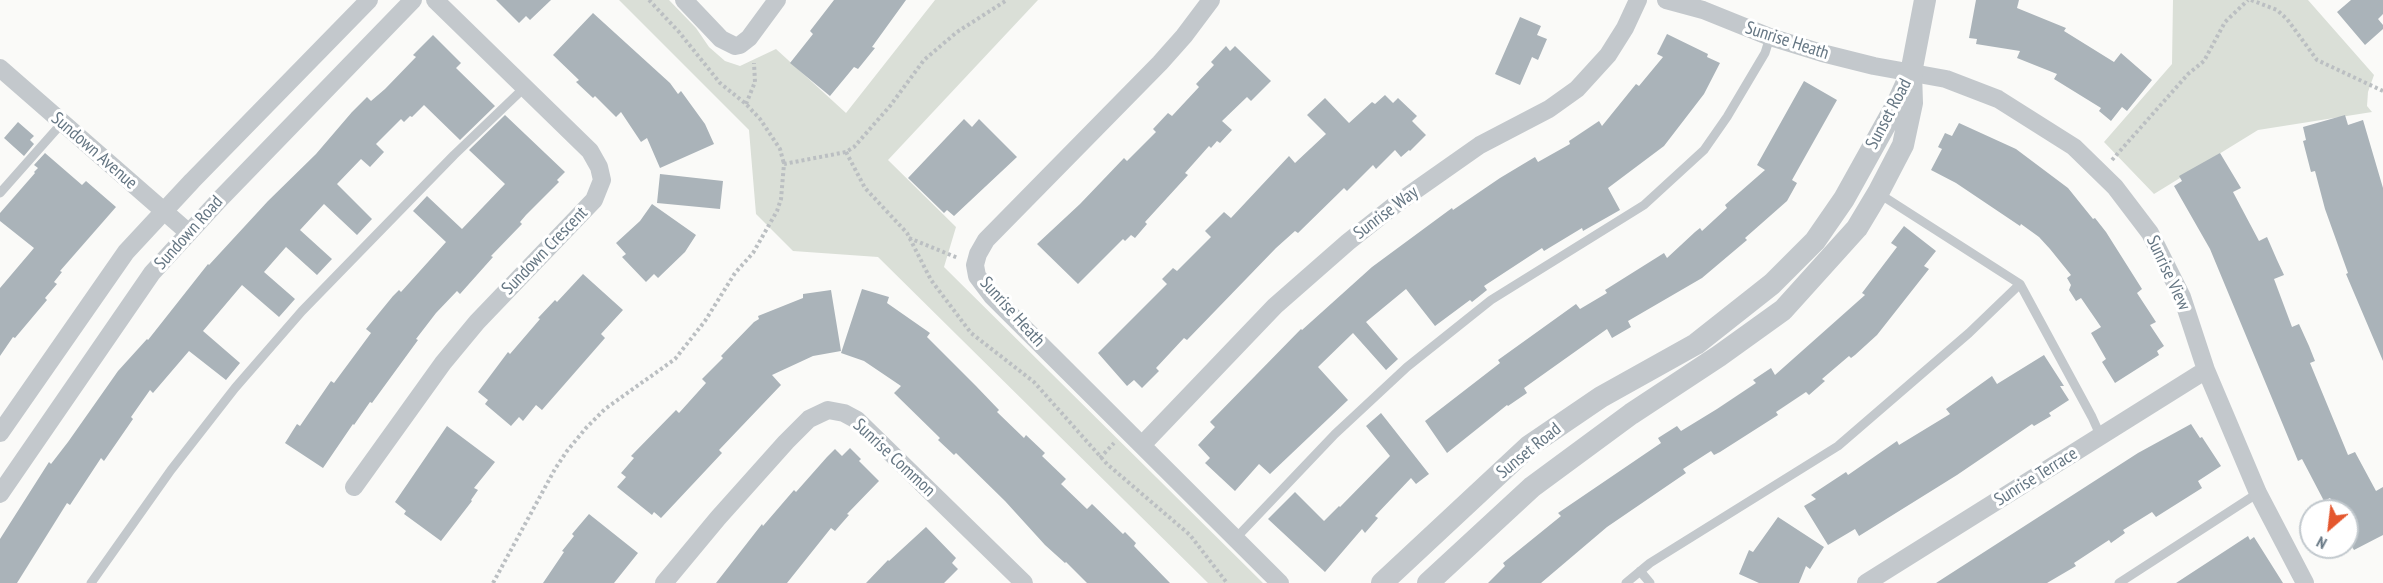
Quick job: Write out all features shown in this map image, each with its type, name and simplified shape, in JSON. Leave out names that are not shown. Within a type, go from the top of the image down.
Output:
[{"type":"street","name":"Sundown Road","points":[[0,433],[126,252],[369,0]]},
{"type":"street","name":"Sundown Road","points":[[0,494],[152,273],[413,0]]},
{"type":"street","name":"Sundown Crescent","points":[[354,487],[456,346],[594,200],[602,180],[599,167],[590,151],[435,0]]},
{"type":"street","points":[[684,0],[722,39],[735,46],[749,38],[777,0]]},
{"type":"street","name":"Sunrise Heath","points":[[1211,0],[1195,23],[1160,63],[986,240],[975,265],[977,276],[992,296],[1280,583]]},
{"type":"street","name":"Sunrise Way","points":[[1142,445],[1275,306],[1348,242],[1396,204],[1480,145],[1549,109],[1577,89],[1608,55],[1625,28],[1638,0]]},
{"type":"street","name":"Sunrise Heath","points":[[1666,0],[1703,10],[1770,37],[1847,60],[1911,73]]},
{"type":"street","points":[[1911,73],[1925,0]]},
{"type":"street","name":"Sundown Avenue","points":[[0,68],[189,233]]},
{"type":"street","name":"Sunrise View","points":[[1911,73],[1946,79],[1998,99],[2073,147],[2115,187],[2150,233],[2182,297],[2206,370],[2258,493],[2305,583]]},
{"type":"street","name":"Sunset Road","points":[[1428,583],[1532,487],[1631,414],[1783,310],[1857,228],[1878,193],[1903,145],[1912,103],[1911,73]]},
{"type":"street","name":"Sunset Road","points":[[1382,583],[1529,446],[1601,397],[1696,344],[1772,284],[1815,241],[1844,199],[1898,102],[1911,73]]},
{"type":"street","name":"Sunrise Terrace","points":[[1866,583],[2206,370]]},
{"type":"street","name":"Sunrise Common","points":[[664,583],[786,442],[809,419],[828,410],[844,412],[857,420],[1014,580]]},
{"type":"lane","points":[[1235,539],[1335,434],[1407,367],[1491,300],[1644,205],[1704,150],[1727,117],[1765,52],[1770,37]]},
{"type":"lane","points":[[91,583],[171,470],[236,388],[302,311],[454,155],[524,88]]},
{"type":"lane","points":[[0,193],[62,123]]},
{"type":"lane","points":[[1878,193],[2020,284],[2101,436]]},
{"type":"lane","points":[[1626,583],[1640,571],[1763,491],[1838,446],[1969,333],[2020,284]]},
{"type":"lane","points":[[2119,583],[2258,493]]},
{"type":"lane","points":[[1640,571],[1650,583]]},
{"type":"path","points":[[493,583],[567,451],[605,409],[675,359],[695,334],[735,273],[753,253],[777,211],[781,199],[784,164],[773,138],[746,105],[712,75],[679,32],[649,0]]},
{"type":"path","points":[[784,164],[846,152],[854,147],[890,106],[924,60],[957,32],[1007,0]]},
{"type":"path","points":[[2101,173],[2173,90],[2204,61],[2225,22],[2250,0],[2277,10],[2287,19],[2317,60],[2383,91]]},
{"type":"path","points":[[746,105],[755,82],[754,63]]},
{"type":"path","points":[[846,152],[865,188],[909,237],[931,280],[971,333],[1034,382],[1100,458],[1190,536],[1227,583]]},
{"type":"path","points":[[909,237],[975,265]]},
{"type":"path","points":[[1100,458],[1115,441]]},
{"type":"shaded area","points":[[619,0],[669,0],[696,28],[709,47],[725,61],[740,66],[776,49],[846,113],[935,0],[1038,0],[888,160],[956,227],[944,267],[1263,583],[1208,583],[878,257],[793,251],[756,214],[749,130]]},
{"type":"shaded area","points":[[2173,0],[2308,0],[2374,75],[2368,92],[2367,106],[2372,112],[2258,130],[2154,194],[2104,142],[2172,64]]},
{"type":"building","points":[[496,0],[551,0],[530,20],[526,16],[519,23]]},
{"type":"building","points":[[834,0],[906,0],[872,47],[875,48],[858,69],[854,67],[830,96],[790,63],[813,34],[810,31]]},
{"type":"building","points":[[1976,0],[2019,0],[2017,8],[2066,28],[2064,31],[2114,62],[2121,53],[2152,80],[2127,111],[2122,107],[2111,121],[2099,111],[2101,108],[2054,79],[2057,74],[2017,58],[2020,51],[1976,44],[1977,39],[1969,38]]},
{"type":"building","points":[[2351,0],[2383,0],[2383,14],[2378,19],[2383,29],[2365,45],[2337,12]]},
{"type":"building","points":[[593,13],[670,83],[678,94],[681,91],[705,124],[714,144],[660,168],[647,138],[641,142],[621,112],[616,117],[595,96],[593,98],[576,82],[579,80],[553,55]]},
{"type":"building","points":[[1520,17],[1541,26],[1537,35],[1547,39],[1538,60],[1532,57],[1520,85],[1495,74]]},
{"type":"building","points":[[1667,34],[1708,54],[1707,57],[1720,63],[1704,94],[1664,146],[1608,188],[1620,210],[1583,231],[1582,228],[1544,251],[1542,248],[1484,286],[1487,290],[1435,326],[1406,289],[1366,322],[1398,359],[1386,370],[1353,333],[1318,367],[1348,400],[1270,474],[1259,464],[1235,491],[1205,463],[1210,458],[1198,445],[1215,427],[1210,422],[1301,329],[1372,267],[1452,208],[1453,210],[1535,157],[1538,162],[1570,144],[1569,141],[1599,121],[1602,126],[1636,84],[1639,86],[1663,57],[1657,54]]},
{"type":"building","points":[[433,35],[461,63],[456,68],[495,106],[460,140],[424,105],[404,122],[401,119],[376,144],[384,152],[370,167],[361,159],[337,184],[372,219],[357,235],[324,204],[300,230],[332,259],[317,275],[286,247],[264,272],[295,299],[279,317],[242,285],[203,331],[240,363],[226,380],[189,351],[153,393],[150,390],[104,461],[101,458],[70,505],[67,503],[17,583],[0,583],[0,539],[49,462],[51,464],[68,442],[118,371],[148,340],[208,264],[316,154],[352,112],[367,97],[371,101],[385,89],[416,57],[413,55]]},
{"type":"building","points":[[1226,46],[1230,51],[1235,46],[1271,81],[1251,101],[1247,97],[1222,121],[1232,130],[1220,143],[1217,141],[1211,148],[1209,146],[1185,173],[1188,175],[1145,222],[1147,224],[1135,238],[1131,235],[1125,241],[1123,239],[1078,284],[1037,244],[1124,158],[1127,161],[1156,132],[1153,129],[1168,113],[1172,116],[1199,87],[1196,84],[1214,65],[1211,62]]},
{"type":"building","points":[[1804,81],[1837,100],[1792,180],[1797,183],[1787,201],[1745,238],[1747,240],[1702,278],[1628,321],[1631,327],[1612,338],[1607,329],[1524,388],[1527,393],[1507,405],[1447,453],[1425,421],[1500,363],[1498,360],[1576,304],[1580,309],[1607,293],[1605,290],[1664,253],[1667,258],[1700,228],[1702,231],[1727,208],[1725,205],[1765,170],[1757,165]]},
{"type":"building","points":[[1385,95],[1393,103],[1398,98],[1417,116],[1412,121],[1426,135],[1401,157],[1395,150],[1376,169],[1373,165],[1347,191],[1344,188],[1298,233],[1295,231],[1276,248],[1187,340],[1184,338],[1156,368],[1159,371],[1142,388],[1134,380],[1127,386],[1098,353],[1167,284],[1162,279],[1173,268],[1177,271],[1211,237],[1205,231],[1224,212],[1231,218],[1289,156],[1295,163],[1326,134],[1307,115],[1325,98],[1349,123],[1372,102],[1375,104]]},
{"type":"building","points":[[505,115],[565,172],[557,180],[559,182],[526,215],[520,222],[522,224],[491,256],[493,257],[460,294],[457,291],[436,313],[323,468],[285,443],[297,424],[300,426],[331,381],[334,383],[371,333],[366,329],[393,296],[399,290],[401,292],[446,242],[413,211],[427,196],[462,229],[505,184],[469,150]]},
{"type":"building","points":[[2345,115],[2348,125],[2363,120],[2383,188],[2383,361],[2346,274],[2348,273],[2325,209],[2315,171],[2311,172],[2303,141],[2306,140],[2303,127]]},
{"type":"building","points":[[964,119],[972,127],[979,119],[1017,157],[954,216],[947,210],[944,213],[908,178]]},
{"type":"building","points":[[18,122],[34,136],[30,140],[34,144],[24,156],[4,138]]},
{"type":"building","points":[[1959,123],[2016,149],[2068,188],[2093,219],[2095,218],[2142,289],[2137,293],[2156,322],[2150,325],[2164,346],[2157,351],[2159,355],[2115,383],[2102,362],[2106,359],[2091,333],[2101,327],[2081,298],[2076,301],[2069,290],[2071,285],[2067,278],[2071,275],[2050,249],[2039,237],[2021,224],[2020,226],[1956,183],[1931,170],[1942,149],[1938,147],[1945,133],[1952,136]]},
{"type":"building","points":[[45,153],[82,185],[86,181],[116,207],[60,271],[62,272],[54,282],[57,284],[45,298],[47,300],[15,338],[13,337],[0,356],[0,288],[34,248],[0,221],[0,213],[35,173],[38,168],[34,165]]},
{"type":"building","points":[[2220,153],[2241,188],[2233,192],[2259,241],[2267,237],[2284,275],[2274,279],[2292,327],[2299,324],[2309,346],[2315,361],[2310,363],[2348,455],[2355,452],[2376,491],[2383,487],[2383,535],[2359,547],[2359,499],[2323,499],[2302,459],[2298,461],[2210,249],[2174,186],[2182,181],[2179,176]]},
{"type":"building","points":[[660,174],[723,181],[720,209],[657,203]]},
{"type":"building","points":[[652,204],[696,235],[685,252],[658,278],[654,274],[646,282],[622,257],[626,254],[616,243],[640,221]]},
{"type":"building","points":[[1904,226],[1936,251],[1924,266],[1929,269],[1877,335],[1855,355],[1851,358],[1849,356],[1822,379],[1825,381],[1809,395],[1806,392],[1776,412],[1778,415],[1720,452],[1714,455],[1711,451],[1683,469],[1686,473],[1607,527],[1541,583],[1488,583],[1505,566],[1503,563],[1561,516],[1558,513],[1661,443],[1658,438],[1677,426],[1681,431],[1717,409],[1756,383],[1753,380],[1771,368],[1775,375],[1865,295],[1862,293],[1897,247],[1891,243]]},
{"type":"building","points":[[583,274],[623,310],[601,334],[605,338],[542,410],[536,405],[523,421],[519,417],[511,426],[485,404],[488,400],[478,392],[508,352],[510,354],[540,319],[538,318],[555,300],[557,302]]},
{"type":"building","points":[[862,289],[889,297],[887,303],[930,333],[927,337],[999,410],[997,412],[1024,438],[1026,435],[1045,453],[1042,456],[1066,479],[1061,484],[1087,509],[1092,504],[1123,534],[1125,532],[1136,543],[1134,546],[1170,583],[1087,583],[1045,545],[1005,501],[956,453],[954,455],[938,440],[940,438],[894,393],[901,386],[864,361],[841,353]]},
{"type":"building","points":[[831,290],[841,351],[813,356],[772,375],[781,385],[719,450],[722,453],[661,518],[654,512],[652,515],[617,487],[626,477],[621,473],[634,458],[631,456],[676,410],[679,413],[706,383],[702,379],[723,358],[721,356],[759,319],[758,316],[803,298],[803,294]]},
{"type":"building","points":[[2044,355],[2064,386],[2060,386],[2069,400],[2049,413],[2051,416],[2034,426],[2032,424],[1957,475],[1859,536],[1855,529],[1828,545],[1804,506],[1816,499],[1811,495],[1846,472],[1848,475],[1897,441],[1899,445],[1950,414],[1946,409],[1992,376],[1997,384]]},
{"type":"building","points":[[1381,413],[1429,474],[1416,484],[1411,478],[1375,516],[1378,518],[1365,533],[1362,529],[1325,572],[1268,519],[1295,492],[1324,521],[1340,507],[1390,456],[1366,426]]},
{"type":"building","points":[[2191,424],[2221,466],[2198,481],[2202,488],[2156,517],[2152,512],[2123,530],[2125,533],[2111,543],[2109,540],[2074,563],[2076,566],[2047,583],[1936,583],[2138,453]]},
{"type":"building","points":[[447,426],[495,462],[474,488],[478,490],[472,501],[441,541],[404,514],[406,511],[395,502]]},
{"type":"building","points":[[850,448],[861,459],[859,461],[879,481],[847,514],[849,515],[835,531],[831,528],[787,583],[716,583],[762,524],[763,526],[794,490],[796,492],[835,449],[842,456]]},
{"type":"building","points":[[589,514],[638,553],[614,583],[543,583],[574,536],[572,534]]},
{"type":"building","points":[[1778,517],[1824,547],[1810,569],[1806,566],[1799,583],[1759,583],[1739,574],[1749,550],[1753,552]]},
{"type":"building","points":[[926,527],[956,558],[952,563],[958,569],[944,583],[866,583],[888,560]]},
{"type":"building","points":[[2248,536],[2250,540],[2254,537],[2283,583],[2176,583]]}]
